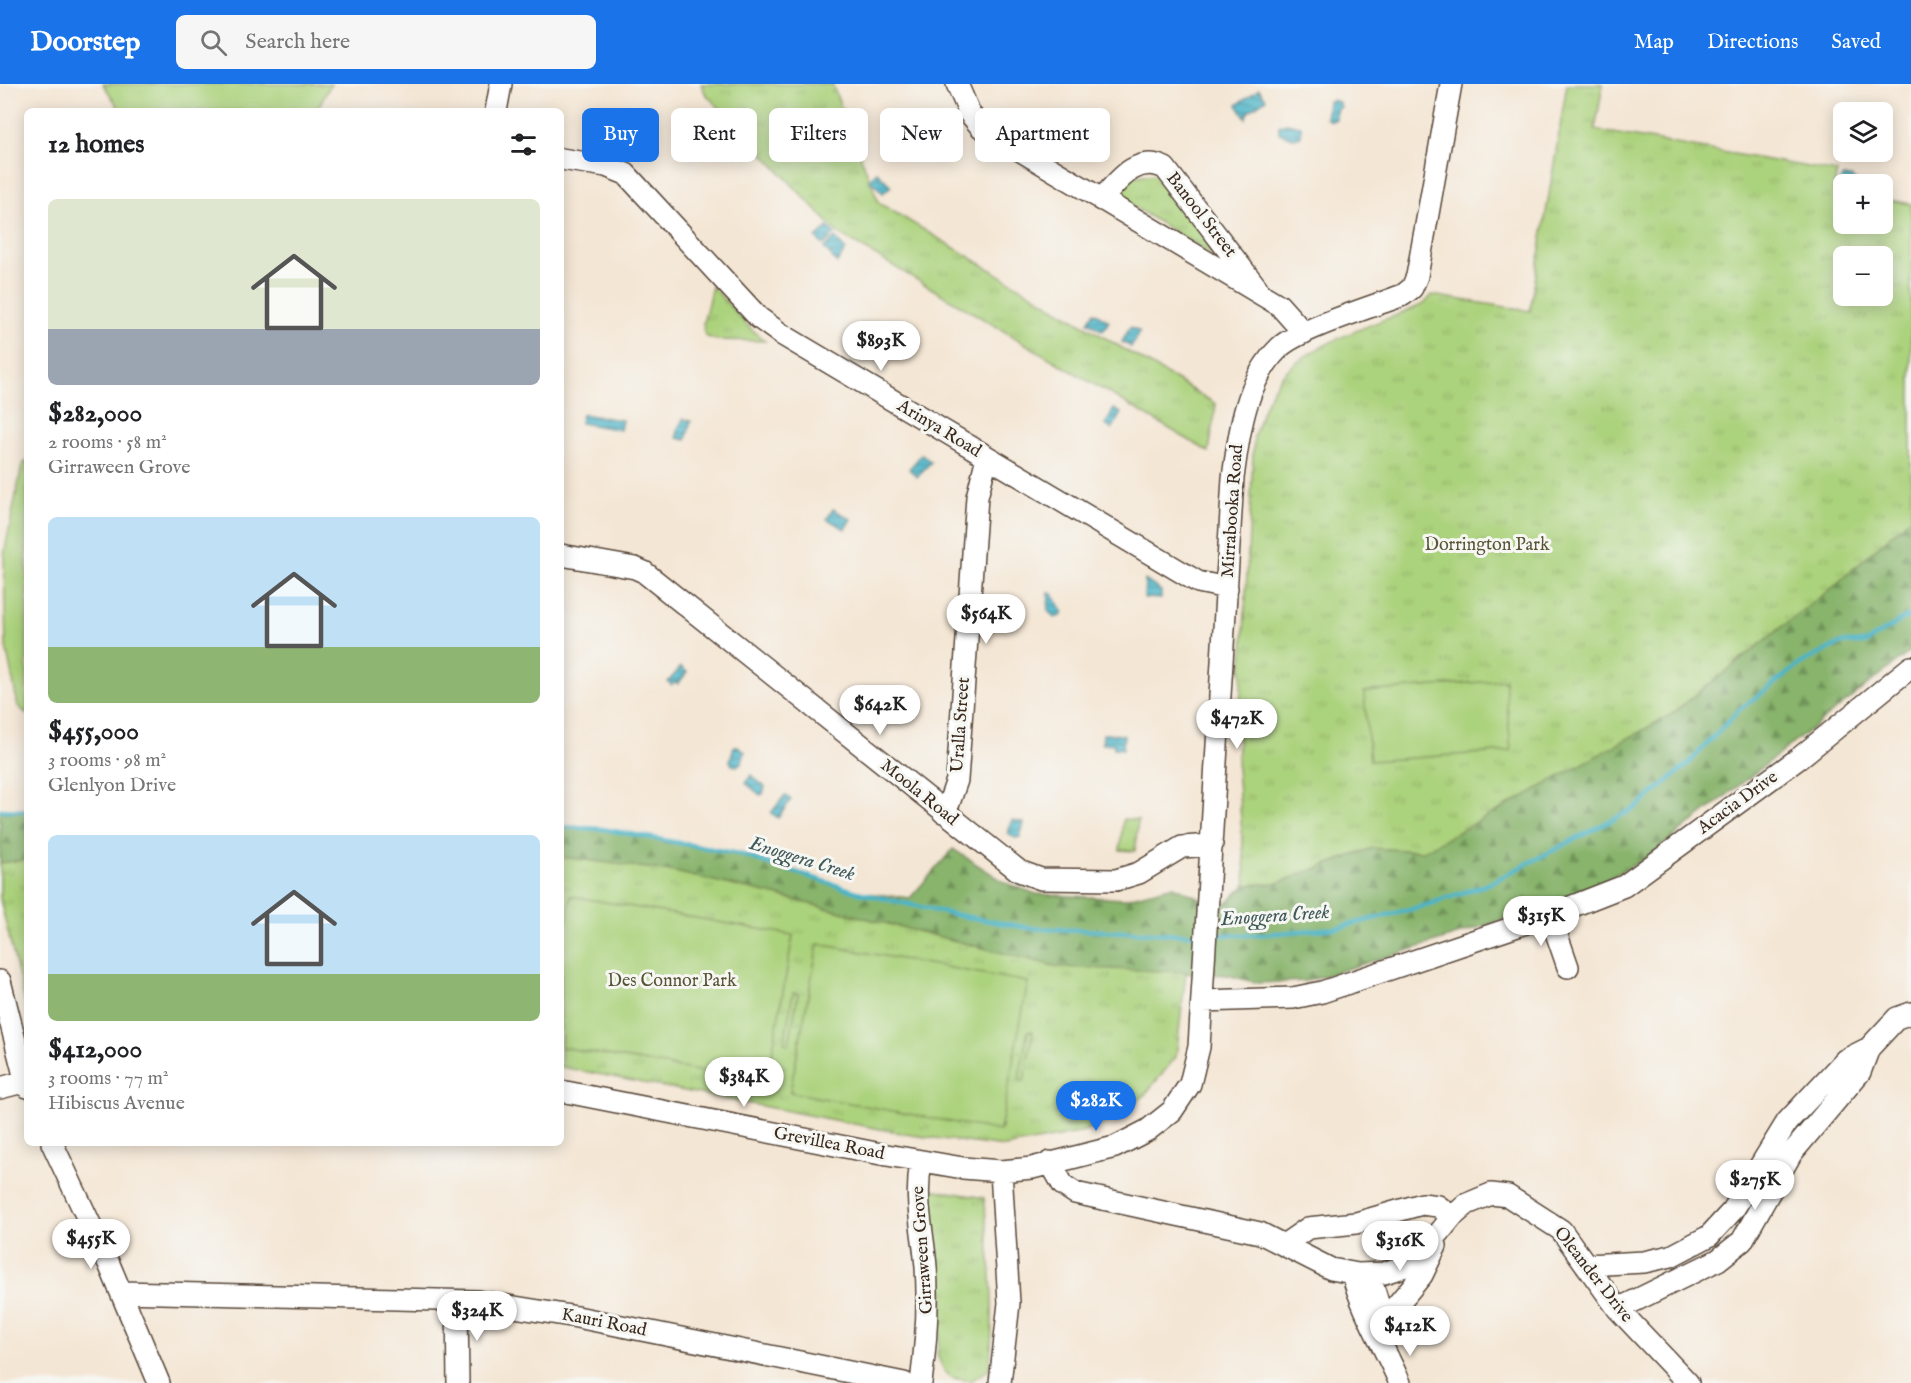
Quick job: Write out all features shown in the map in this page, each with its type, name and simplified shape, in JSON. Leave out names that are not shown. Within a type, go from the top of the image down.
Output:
[{"type":"street","points":[[497,108],[501,84]]},
{"type":"street","name":"Banool Street","points":[[957,84],[970,114],[981,128],[1290,314],[1304,333]]},
{"type":"street","name":"Mirrabooka Road","points":[[1203,1001],[1233,478],[1238,439],[1248,399],[1263,368],[1282,345],[1304,333],[1403,295],[1412,288],[1420,258],[1451,84]]},
{"type":"street","name":"Arinya Road","points":[[564,159],[606,166],[626,174],[768,325],[1198,582],[1227,588]]},
{"type":"street","name":"Banool Street","points":[[1101,200],[1133,167],[1153,164],[1165,168],[1263,297]]},
{"type":"street","name":"Uralla Street","points":[[943,812],[950,804],[957,780],[977,497],[987,457]]},
{"type":"street","name":"Moola Road","points":[[564,556],[644,572],[1006,862],[1041,879],[1127,878],[1175,850],[1212,845]]},
{"type":"street","name":"Acacia Drive","points":[[1203,1001],[1293,998],[1322,992],[1550,915],[1624,886],[1798,759],[1911,668]]},
{"type":"street","points":[[1550,915],[1568,967]]},
{"type":"street","points":[[0,981],[24,1075]]},
{"type":"street","name":"Girraween Grove","points":[[921,1383],[928,1327],[926,1268],[916,1190],[921,1162],[1001,1171],[1032,1168],[1115,1147],[1149,1130],[1172,1111],[1190,1084],[1199,1047],[1203,1001]]},
{"type":"street","points":[[1586,1265],[1644,1262],[1671,1256],[1709,1236],[1733,1210],[1787,1122],[1845,1060],[1869,1048],[1897,1018],[1911,1013]]},
{"type":"street","points":[[1618,1309],[1718,1260],[1742,1241],[1791,1155],[1860,1072],[1869,1048]]},
{"type":"street","points":[[0,1088],[24,1083]]},
{"type":"street","name":"Grevillea Road","points":[[564,1092],[921,1162]]},
{"type":"street","points":[[52,1146],[121,1292],[159,1383]]},
{"type":"street","name":"Oleander Drive","points":[[1050,1162],[1063,1185],[1075,1193],[1246,1230],[1285,1244],[1316,1263],[1360,1274],[1390,1271],[1413,1261],[1426,1250],[1447,1222],[1467,1204],[1488,1195],[1509,1196],[1561,1230],[1618,1309],[1688,1383]]},
{"type":"street","points":[[1000,1383],[1009,1303],[1001,1171]]},
{"type":"street","points":[[1285,1244],[1308,1228],[1356,1223],[1422,1204],[1438,1206],[1447,1222],[1422,1275],[1382,1323]]},
{"type":"street","points":[[1360,1274],[1382,1323],[1384,1347]]},
{"type":"street","points":[[1360,1274],[1365,1315],[1384,1347],[1400,1383]]},
{"type":"street","name":"Kauri Road","points":[[121,1292],[457,1301],[524,1307],[904,1383]]},
{"type":"street","points":[[457,1301],[458,1383]]},
{"type":"green space","points":[[103,84],[331,84],[317,108],[119,108]]},
{"type":"green space","points":[[701,84],[832,84],[841,108],[769,108],[769,160],[757,148],[757,108],[719,108],[705,93]]},
{"type":"green space","name":"Dorrington Park","points":[[1567,84],[1603,84],[1595,130],[1837,172],[1833,174],[1833,234],[1893,234],[1893,201],[1911,204],[1911,517],[1834,586],[1670,715],[1523,797],[1423,851],[1372,848],[1277,883],[1246,885],[1237,768],[1254,436],[1268,398],[1281,377],[1293,365],[1327,344],[1424,304],[1432,295],[1530,311]]},
{"type":"green space","points":[[771,162],[863,162],[879,203],[1216,404],[1209,452],[839,234]]},
{"type":"green space","points":[[1156,174],[1232,267],[1121,199],[1125,186],[1134,176]]},
{"type":"green space","points":[[712,286],[749,327],[765,341],[716,340],[705,336],[703,324]]},
{"type":"green space","points":[[24,463],[24,711],[18,706],[6,647],[4,555]]},
{"type":"green space","points":[[1911,517],[1911,651],[1645,859],[1582,893],[1442,940],[1307,981],[1258,983],[1227,975],[1058,967],[670,871],[564,857],[564,827],[603,829],[739,854],[857,892],[910,898],[953,849],[1004,882],[1036,894],[1124,899],[1174,886],[1201,899],[1225,904],[1246,885],[1277,883],[1372,848],[1423,851],[1670,715],[1834,586]]},
{"type":"green space","points":[[1505,680],[1511,751],[1370,761],[1364,692]]},
{"type":"green space","points":[[0,810],[24,811],[24,860],[0,863]]},
{"type":"green space","points":[[1123,819],[1138,820],[1135,851],[1120,850]]},
{"type":"green space","name":"Des Connor Park","points":[[564,857],[670,871],[1058,967],[1186,972],[1176,1057],[1144,1096],[1118,1116],[1079,1133],[1005,1147],[911,1135],[564,1068]]},
{"type":"green space","points":[[24,860],[24,999],[0,899],[0,863]]},
{"type":"green space","points":[[571,896],[793,935],[767,1083],[564,1048],[564,935]]},
{"type":"green space","points":[[818,944],[1028,982],[1000,1131],[790,1092]]},
{"type":"green space","points":[[793,993],[798,994],[789,1044],[784,1043]]},
{"type":"green space","points":[[1028,1031],[1033,1031],[1024,1081],[1019,1080]]},
{"type":"green space","points":[[929,1189],[984,1198],[991,1283],[991,1347],[989,1369],[971,1381],[953,1378],[945,1372],[937,1355],[944,1303]]},
{"type":"water","points":[[1259,89],[1266,99],[1248,112],[1246,118],[1237,105]]},
{"type":"water","points":[[1328,101],[1339,102],[1341,107],[1336,110],[1336,120],[1331,121],[1326,118]]},
{"type":"water","points":[[1286,123],[1301,126],[1301,136],[1294,138],[1279,133],[1279,126]]},
{"type":"water","points":[[877,172],[891,186],[883,193],[869,179]]},
{"type":"water","points":[[828,227],[835,234],[823,245],[816,238]]},
{"type":"water","points":[[835,238],[846,250],[837,263],[824,248]]},
{"type":"water","points":[[1094,312],[1109,321],[1103,331],[1088,322]]},
{"type":"water","points":[[1130,327],[1140,332],[1131,347],[1122,342]]},
{"type":"water","points":[[1114,409],[1121,413],[1112,429],[1105,425]]},
{"type":"water","points":[[582,414],[622,420],[620,430],[580,423]]},
{"type":"water","points":[[683,419],[691,421],[686,440],[677,438],[678,428]]},
{"type":"water","points":[[922,454],[931,462],[917,477],[909,469]]},
{"type":"water","points":[[833,509],[851,519],[845,529],[827,519]]},
{"type":"water","points":[[1145,580],[1161,591],[1161,599],[1144,598]]},
{"type":"water","points":[[1049,593],[1053,594],[1063,612],[1061,616],[1054,618],[1048,610]]},
{"type":"water","points":[[681,667],[687,672],[678,684],[675,682],[672,685],[668,682]]},
{"type":"water","points":[[1103,734],[1124,735],[1123,749],[1114,748],[1114,744],[1102,744]]},
{"type":"water","points":[[734,746],[738,746],[745,752],[742,762],[737,766],[732,765],[730,761]]},
{"type":"water","points":[[751,775],[765,787],[763,794],[760,795],[746,783]]},
{"type":"water","points":[[785,795],[791,800],[778,818],[771,813]]},
{"type":"water","points":[[1012,820],[1024,823],[1020,837],[1015,838],[1008,833]]},
{"type":"waterway","name":"Enoggera Creek","points":[[1212,935],[1255,935],[1337,928],[1427,905],[1488,884],[1637,807],[1688,764],[1740,709],[1803,662],[1842,643],[1866,643],[1911,614]]},
{"type":"waterway","name":"Enoggera Creek","points":[[0,810],[24,811]]},
{"type":"waterway","name":"Enoggera Creek","points":[[564,827],[603,829],[739,854],[857,892],[946,913],[1029,928],[1200,935]]}]
